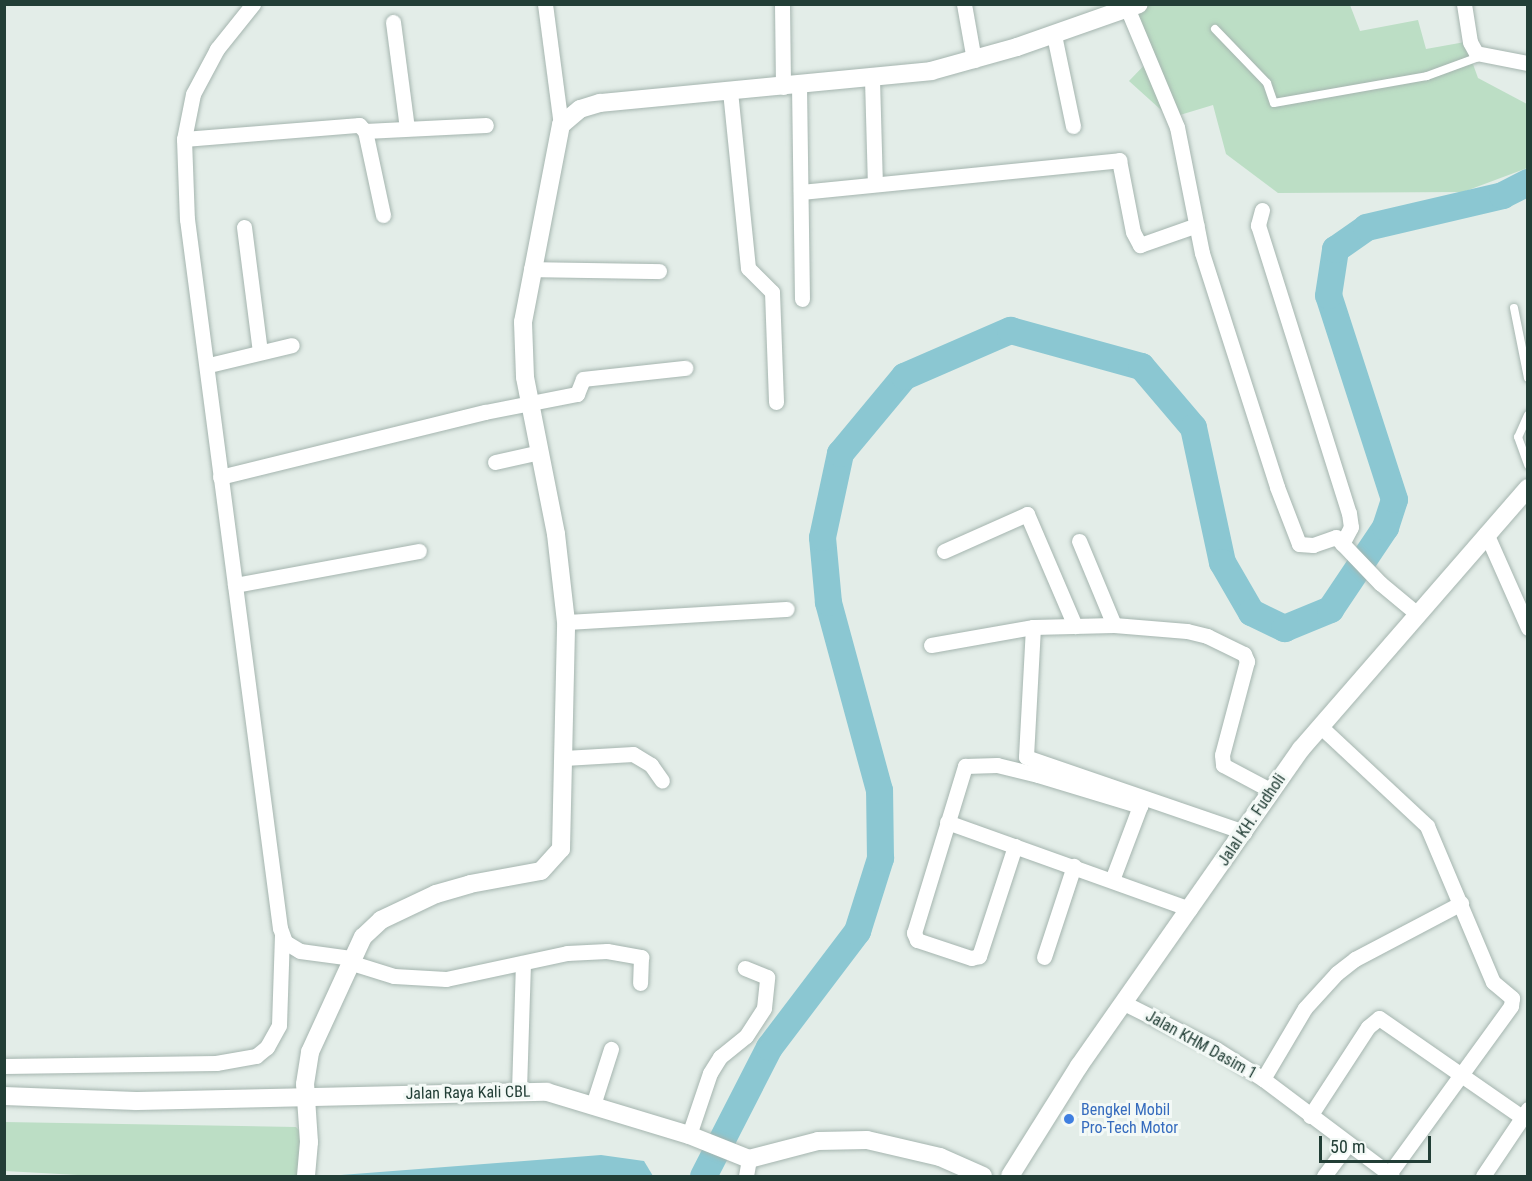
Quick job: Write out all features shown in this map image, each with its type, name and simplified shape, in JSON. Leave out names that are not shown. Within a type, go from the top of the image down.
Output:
[{"type":"main road","points":[[306,1176],[309,1142],[306,1097],[310,1052],[350,960],[369,931],[412,904],[470,884],[532,874],[550,865],[558,857],[562,841],[566,622],[556,534],[525,377],[523,322],[531,269],[561,125],[580,109],[600,103],[915,74],[974,60],[1133,7]]},
{"type":"main road","name":"Jalal KH. Fudholi","points":[[1010,1176],[1124,1003],[1272,792],[1321,727],[1416,613],[1527,488]]},
{"type":"main road","name":"Jalan Raya Kali CBL","points":[[4,1096],[136,1101],[519,1090],[547,1092],[688,1135],[746,1164],[818,1141],[867,1140],[940,1157],[983,1176]]},
{"type":"street","points":[[4,1066],[216,1063],[256,1056],[267,1047],[279,1025],[282,936],[220,477],[209,365],[187,219],[184,139],[187,115],[201,74],[237,21],[253,4]]},
{"type":"street","points":[[545,4],[561,125]]},
{"type":"street","points":[[782,4],[801,192],[802,299]]},
{"type":"street","points":[[964,4],[974,60]]},
{"type":"street","points":[[1464,4],[1470,42],[1483,56],[1527,63]]},
{"type":"street","points":[[1133,7],[1177,127],[1202,253],[1266,453],[1299,544],[1312,545],[1334,537],[1380,583],[1416,613]]},
{"type":"street","points":[[393,22],[407,128]]},
{"type":"street","points":[[1054,35],[1072,126]]},
{"type":"street","points":[[872,79],[875,184]]},
{"type":"street","points":[[730,91],[748,268],[772,292],[776,402]]},
{"type":"street","points":[[184,139],[351,124],[366,130],[486,125]]},
{"type":"street","points":[[366,130],[383,214]]},
{"type":"street","points":[[801,192],[1119,160],[1133,232],[1140,245],[1197,225]]},
{"type":"street","points":[[1262,210],[1258,225],[1349,513],[1351,527],[1346,549]]},
{"type":"street","points":[[244,227],[260,352]]},
{"type":"street","points":[[531,269],[659,271]]},
{"type":"street","points":[[209,365],[292,345]]},
{"type":"street","points":[[220,477],[577,394],[583,379],[685,368]]},
{"type":"street","points":[[495,462],[540,452]]},
{"type":"street","points":[[944,551],[1027,514],[1075,626]]},
{"type":"street","points":[[1486,533],[1527,628]]},
{"type":"street","points":[[1079,541],[1114,624]]},
{"type":"street","points":[[235,585],[419,551]]},
{"type":"street","points":[[566,622],[788,609]]},
{"type":"street","points":[[931,645],[1033,627],[1114,624],[1187,630],[1207,636],[1244,654],[1247,661],[1222,754],[1223,765],[1272,792]]},
{"type":"street","points":[[1033,627],[1026,757],[1244,831]]},
{"type":"street","points":[[1321,727],[1427,826],[1493,982],[1510,995],[1513,1002],[1390,1175]]},
{"type":"street","points":[[564,758],[633,754],[651,765],[662,781]]},
{"type":"street","points":[[1015,846],[979,956],[971,958],[917,940],[914,933],[961,770],[970,765],[997,765],[1140,806],[1112,880]]},
{"type":"street","points":[[947,822],[1190,909]]},
{"type":"street","points":[[1044,957],[1074,866]]},
{"type":"street","points":[[1263,1079],[1305,1008],[1337,973],[1461,903]]},
{"type":"street","points":[[282,936],[300,951],[350,960],[394,976],[422,979],[474,975],[582,952],[636,954],[642,960],[640,983]]},
{"type":"street","points":[[519,1090],[523,963]]},
{"type":"street","points":[[688,1135],[710,1073],[720,1057],[746,1036],[764,1008],[767,977],[745,968]]},
{"type":"street","name":"Jalan KHM Dasim 1","points":[[1124,1003],[1216,1049],[1263,1079],[1347,1145],[1390,1175]]},
{"type":"street","points":[[1310,1116],[1370,1023],[1378,1018],[1461,1076],[1525,1113],[1483,1176]]},
{"type":"street","points":[[593,1105],[611,1049]]},
{"type":"street","points":[[1324,1176],[1347,1145]]},
{"type":"lane","points":[[1215,29],[1267,83],[1275,103],[1427,76],[1483,56]]},
{"type":"lane","points":[[1514,308],[1527,378]]},
{"type":"lane","points":[[1527,416],[1518,437],[1527,465]]},
{"type":"green space","points":[[1146,4],[1350,5],[1360,31],[1418,20],[1426,49],[1465,42],[1478,78],[1527,104],[1527,168],[1463,192],[1278,193],[1226,154],[1213,105],[1170,118],[1129,81],[1153,56],[1133,9]]},
{"type":"green space","points":[[4,1122],[296,1127],[309,1142],[306,1176],[96,1176],[5,1171]]},
{"type":"water","points":[[601,1155],[644,1161],[653,1176],[328,1176]]},
{"type":"waterway","points":[[703,1176],[769,1047],[857,931],[880,858],[879,790],[828,602],[822,537],[840,453],[904,376],[1010,330],[1141,366],[1193,427],[1222,562],[1251,612],[1284,628],[1330,609],[1385,527],[1394,499],[1328,295],[1335,249],[1366,227],[1502,195],[1528,182]]},
{"type":"place","name":"Bengkel Mobil Pro-Tech Motor","points":[[1069,1119]]}]
